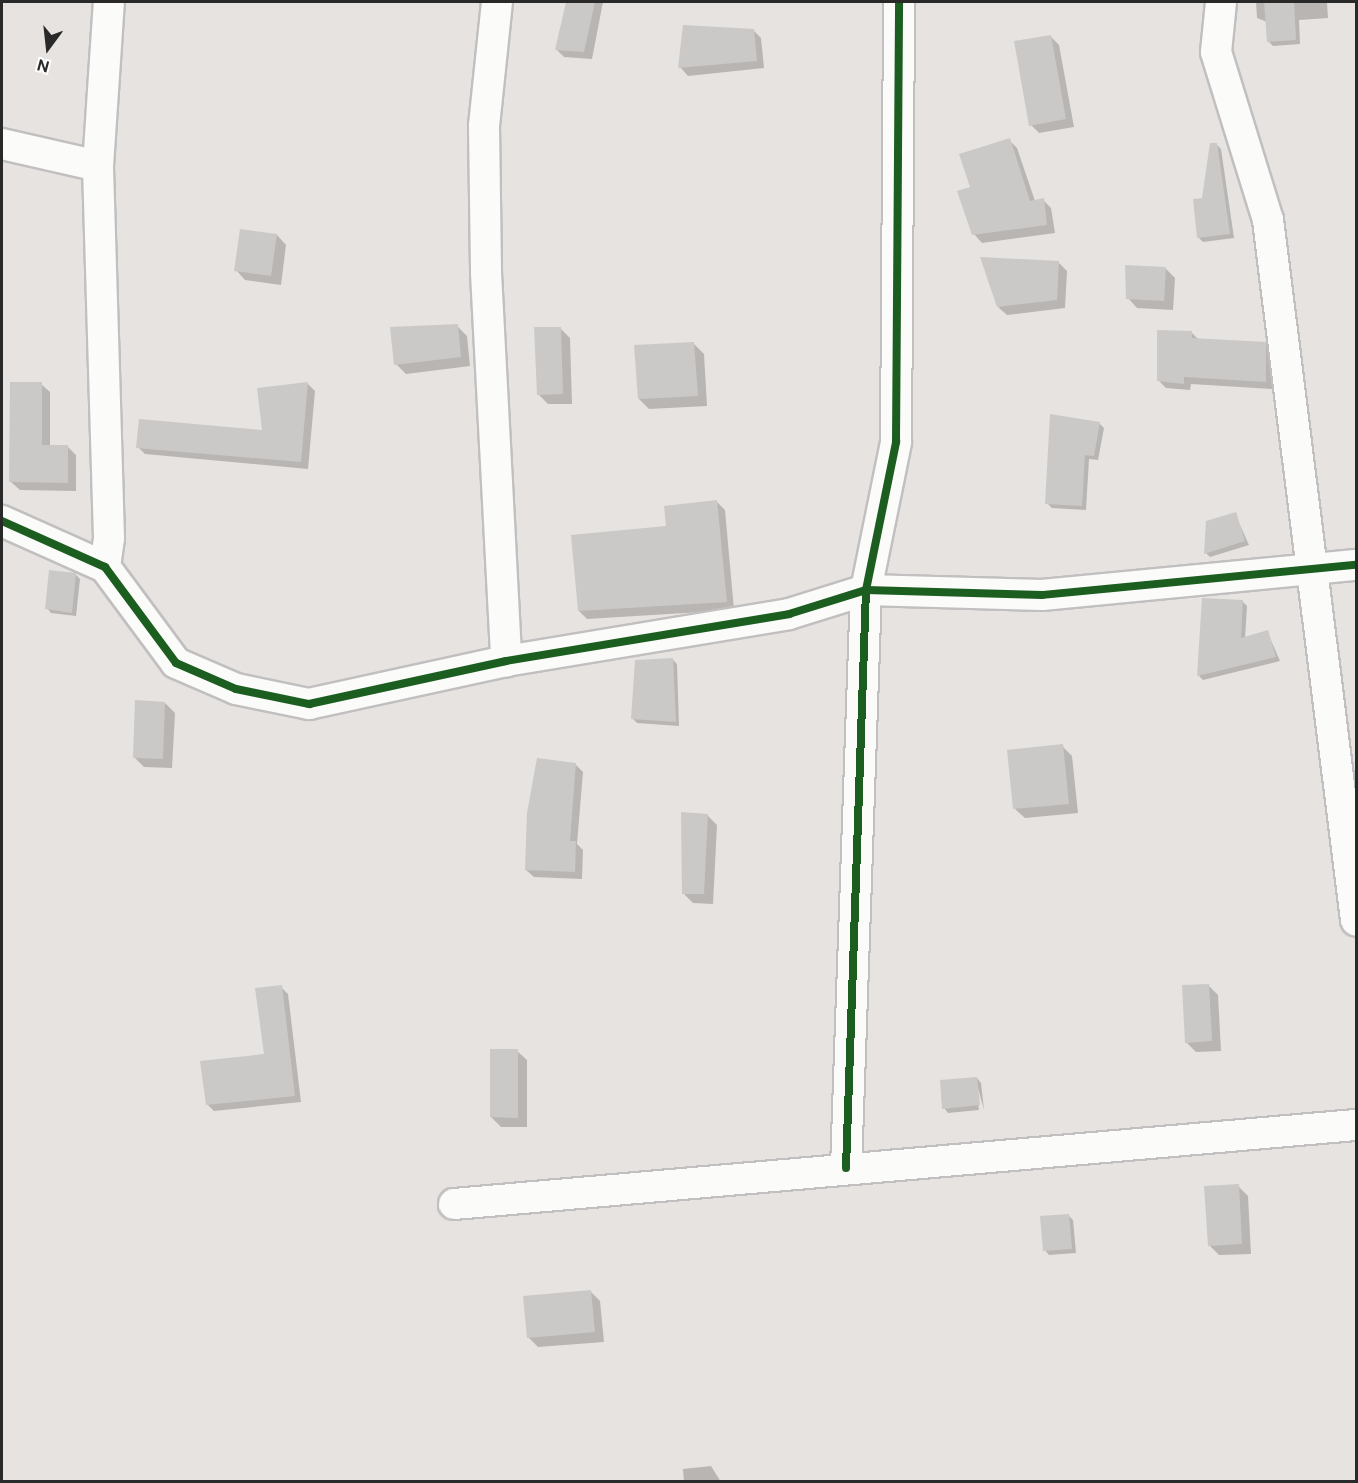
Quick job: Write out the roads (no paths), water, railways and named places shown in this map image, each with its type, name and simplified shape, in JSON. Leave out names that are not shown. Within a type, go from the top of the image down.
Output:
[{"type":"street","points":[[105,567],[109,538],[98,166],[109,2]]},
{"type":"street","points":[[497,2],[484,126],[484,160],[486,273],[506,661]]},
{"type":"street","points":[[846,1168],[866,590],[896,442],[899,2]]},
{"type":"street","points":[[1221,2],[1216,52],[1268,220],[1356,920]]},
{"type":"street","points":[[2,144],[98,166]]},
{"type":"street","points":[[2,521],[105,567],[176,663],[236,689],[309,704],[506,661],[789,614],[866,590],[1042,595],[1356,565]]},
{"type":"street","points":[[454,1203],[1356,1125]]}]
